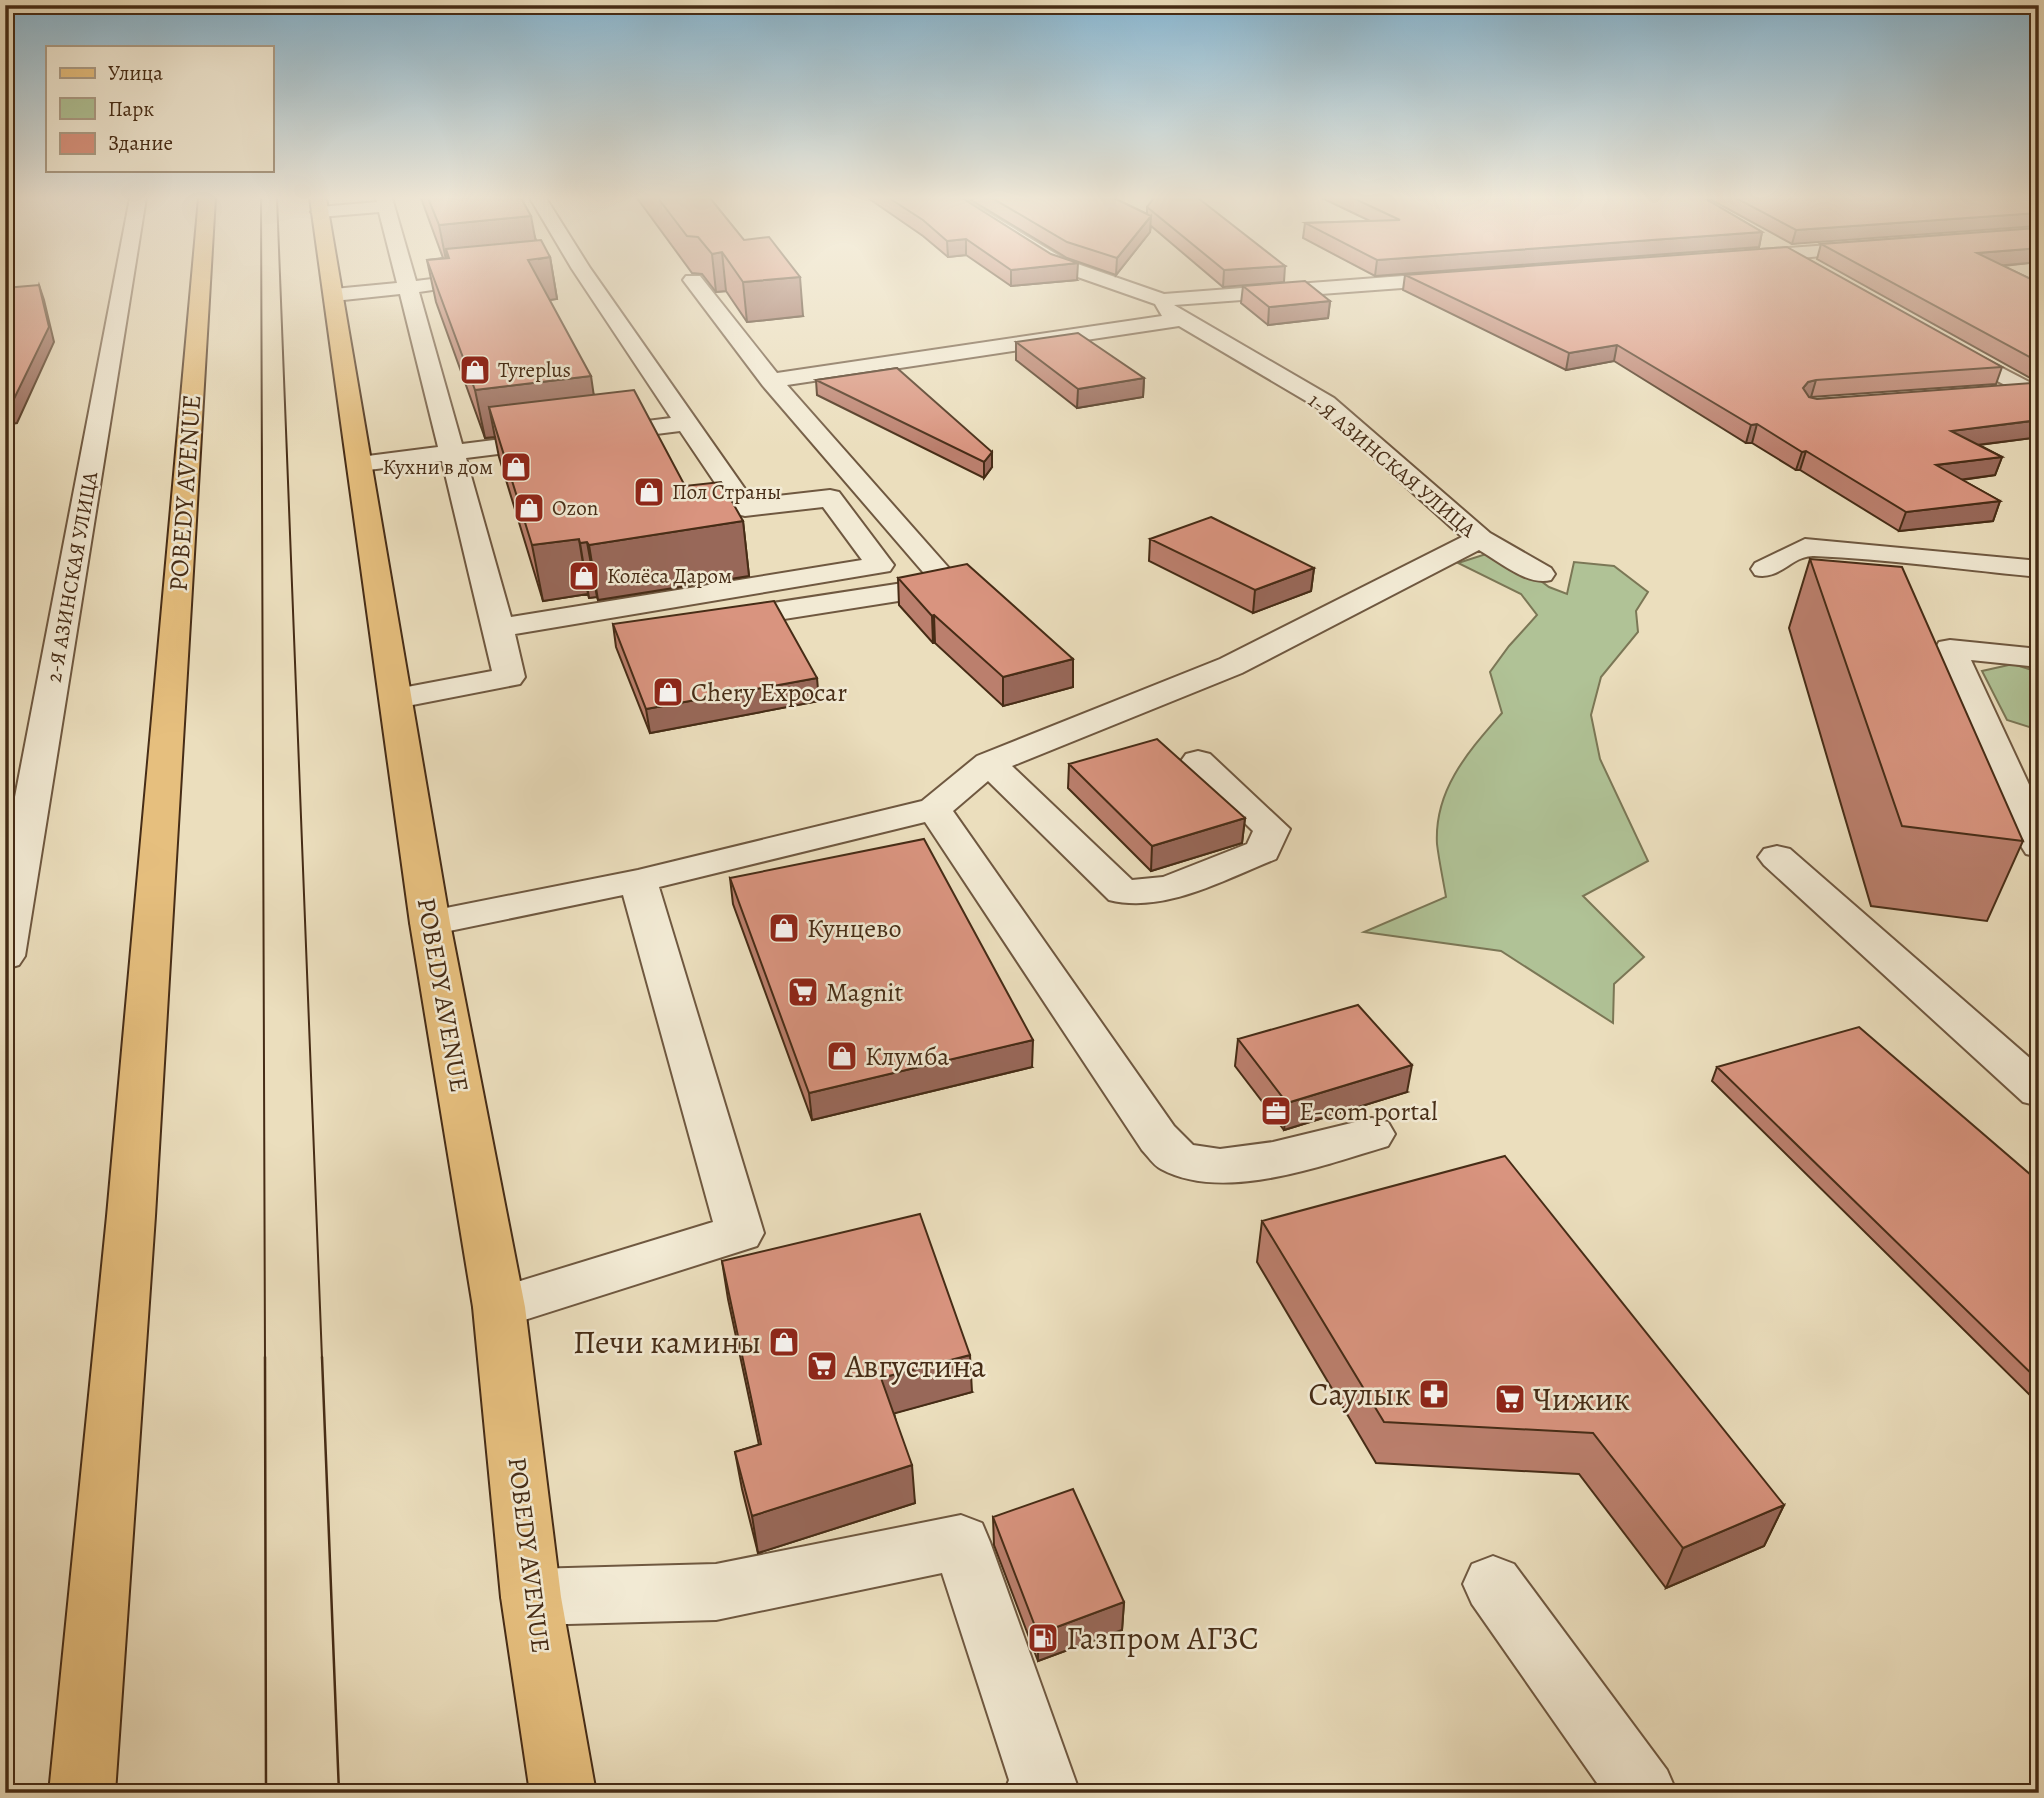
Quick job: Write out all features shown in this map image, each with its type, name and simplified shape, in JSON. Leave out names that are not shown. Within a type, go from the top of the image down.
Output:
[{"type":"main road","name":"POBEDY AVENUE","points":[[82,1793],[131,1216],[201,282]]},
{"type":"main road","name":"POBEDY AVENUE","points":[[332,282],[429,923],[499,1307],[531,1597],[563,1793]]},
{"type":"street","name":"2-Я АЗИНСКАЯ УЛИЦА","points":[[5,956],[12,885],[123,282]]},
{"type":"street","points":[[397,698],[509,677],[405,282]]},
{"type":"street","points":[[501,640],[880,565],[830,498],[745,508],[590,282]]},
{"type":"street","points":[[694,282],[771,381],[949,584],[707,622]]},
{"type":"street","name":"1-Я АЗИНСКАЯ УЛИЦА","points":[[1110,282],[1162,300],[1166,310],[1326,404],[1480,539],[1541,574]]},
{"type":"street","points":[[1162,300],[1399,282]]},
{"type":"street","points":[[334,295],[447,283]]},
{"type":"street","points":[[771,381],[1184,319]]},
{"type":"street","points":[[1933,337],[2035,393]]},
{"type":"street","points":[[1987,395],[2035,393]]},
{"type":"street","points":[[360,464],[685,423]]},
{"type":"street","points":[[429,923],[638,881],[934,808],[989,763],[1231,666],[1480,539]]},
{"type":"street","points":[[1765,569],[1805,547],[2039,569]]},
{"type":"street","points":[[501,640],[612,636]]},
{"type":"street","points":[[2039,658],[1950,649],[2039,846]]},
{"type":"street","points":[[989,763],[1123,892],[1169,888],[1263,851],[1272,829],[1198,761]]},
{"type":"street","points":[[934,808],[1158,1138],[1177,1157],[1201,1163],[1233,1166],[1372,1134]]},
{"type":"street","points":[[1777,857],[2039,1091]]},
{"type":"street","points":[[499,1307],[740,1233],[638,881]]},
{"type":"street","points":[[531,1597],[716,1592],[961,1542],[1044,1785],[1037,1793]]},
{"type":"street","points":[[1493,1584],[1644,1793]]},
{"type":"green space","points":[[1486,554],[1521,566],[1549,587],[1567,594],[1574,562],[1614,566],[1648,592],[1636,611],[1638,632],[1601,677],[1591,715],[1600,759],[1648,861],[1583,896],[1644,957],[1614,984],[1613,1023],[1501,951],[1364,932],[1446,897],[1437,844],[1441,806],[1456,772],[1502,713],[1490,672],[1537,615],[1521,594],[1458,563]]},
{"type":"green space","points":[[2013,664],[2032,670],[2039,685],[2039,730],[2007,720],[1982,671]]},
{"type":"building","points":[[435,282],[540,282],[591,376],[475,390]]},
{"type":"building","points":[[1306,282],[1330,301],[1269,307],[1243,286]]},
{"type":"building","points":[[1420,282],[1850,282],[2002,367],[1816,380],[1808,382],[1803,388],[1809,397],[1817,399],[2032,383],[2039,386],[2039,420],[1951,431],[2002,457],[1936,465],[2000,501],[1906,512],[1806,451],[1802,452],[1757,424],[1751,425],[1617,345],[1569,353]]},
{"type":"building","points":[[1891,282],[2039,283],[2039,362]]},
{"type":"building","points":[[39,285],[49,327],[10,407],[5,408],[5,288]]},
{"type":"building","points":[[1078,333],[1144,378],[1078,389],[1016,342]]},
{"type":"building","points":[[897,368],[992,452],[984,462],[816,380]]},
{"type":"building","points":[[634,390],[685,486],[721,482],[743,521],[589,545],[587,542],[580,543],[579,539],[532,545],[489,407]]},
{"type":"building","points":[[1211,517],[1314,568],[1255,590],[1150,539]]},
{"type":"building","points":[[1810,559],[1902,567],[2023,841],[1902,826]]},
{"type":"building","points":[[967,564],[1073,659],[1003,677],[932,616],[898,578]]},
{"type":"building","points":[[774,601],[817,678],[646,709],[613,624]]},
{"type":"building","points":[[1157,739],[1245,818],[1152,846],[1069,764]]},
{"type":"building","points":[[924,839],[1033,1040],[809,1093],[730,878]]},
{"type":"building","points":[[1358,1005],[1412,1065],[1287,1103],[1238,1039]]},
{"type":"building","points":[[1859,1027],[2039,1182],[2039,1381],[1717,1067]]},
{"type":"building","points":[[1505,1156],[1784,1505],[1683,1548],[1593,1433],[1384,1422],[1262,1221]]},
{"type":"building","points":[[920,1214],[970,1355],[881,1378],[912,1465],[752,1516],[735,1452],[761,1444],[722,1261]]},
{"type":"building","points":[[1073,1489],[1124,1602],[1038,1634],[993,1517]]},
{"type":"tram line","points":[[261,282],[265,1359]]},
{"type":"tram line","points":[[280,282],[322,1359]]},
{"type":"tram line","points":[[265,1357],[266,1793]]},
{"type":"tram line","points":[[322,1357],[339,1793]]},
{"type":"place","name":"Tyreplus","points":[[475,370]]},
{"type":"place","name":"Кухни в дом","points":[[516,467]]},
{"type":"place","name":"Пол Страны","points":[[649,492]]},
{"type":"place","name":"Ozon","points":[[529,508]]},
{"type":"place","name":"Колёса Даром","points":[[584,576]]},
{"type":"place","name":"Chery Expocar","points":[[668,692]]},
{"type":"place","name":"Кунцево","points":[[784,928]]},
{"type":"place","name":"Magnit","points":[[803,992]]},
{"type":"place","name":"Клумба","points":[[842,1056]]},
{"type":"place","name":"E-com portal","points":[[1276,1111]]},
{"type":"place","name":"Печи камины","points":[[784,1342]]},
{"type":"place","name":"Августина","points":[[822,1366]]},
{"type":"place","name":"Саулык","points":[[1434,1394]]},
{"type":"place","name":"Чижик","points":[[1510,1399]]},
{"type":"place","name":"Газпром АГЗС","points":[[1043,1638]]}]
